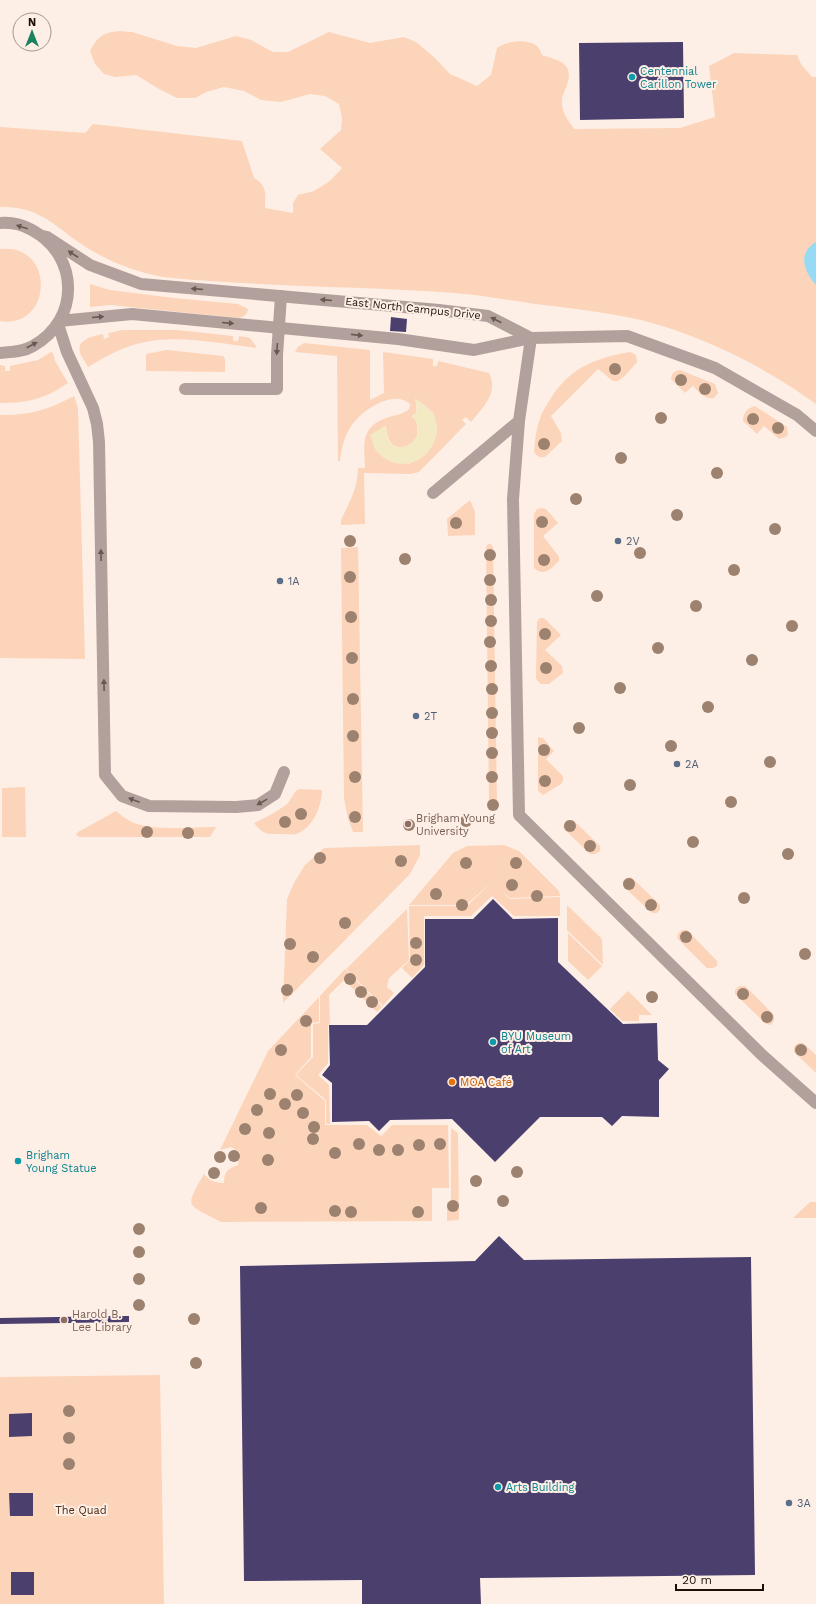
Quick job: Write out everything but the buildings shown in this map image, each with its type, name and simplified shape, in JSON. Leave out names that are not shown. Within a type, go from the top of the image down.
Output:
[{"type":"street","name":"East North Campus Drive","points":[[0,223],[26,227],[47,237],[90,265],[141,284],[439,310],[488,316],[531,338]]},
{"type":"street","points":[[0,353],[15,352],[32,347],[46,337],[59,322],[65,309],[68,293],[68,277],[63,262],[57,252],[43,236]]},
{"type":"street","points":[[185,389],[277,389],[276,355],[281,296]]},
{"type":"street","points":[[59,322],[132,314],[398,339],[474,350],[531,338],[627,336],[715,368],[797,415],[816,431]]},
{"type":"street","points":[[59,322],[67,352],[93,408],[98,430],[105,775],[122,796],[149,806],[236,807],[258,805],[275,794],[284,772]]},
{"type":"street","points":[[531,338],[519,421],[513,499],[519,815],[762,1055],[816,1103]]},
{"type":"street","points":[[433,493],[519,421]]},
{"type":"green space","points":[[119,31],[132,32],[177,46],[196,48],[236,36],[251,40],[273,52],[288,52],[329,32],[370,43],[404,37],[416,42],[434,57],[450,74],[477,86],[491,75],[497,48],[511,42],[528,42],[537,46],[542,55],[560,61],[567,67],[569,78],[562,97],[562,104],[565,116],[574,129],[680,128],[715,117],[709,66],[734,53],[797,55],[801,64],[812,77],[816,77],[816,404],[780,380],[741,358],[680,332],[628,317],[464,294],[235,283],[163,277],[134,270],[107,259],[89,249],[48,220],[27,210],[0,207],[0,127],[85,133],[93,124],[242,141],[254,178],[264,187],[265,208],[293,213],[293,203],[298,195],[314,191],[330,181],[342,168],[320,149],[341,130],[342,118],[339,104],[325,96],[310,94],[281,102],[261,100],[244,91],[224,87],[206,92],[195,98],[177,98],[136,75],[115,77],[104,74],[95,64],[90,51],[98,39],[102,36]]},
{"type":"green space","points":[[0,249],[18,251],[31,259],[39,272],[41,286],[38,301],[30,313],[17,320],[0,321]]},
{"type":"green space","points":[[90,284],[110,290],[238,304],[248,309],[247,313],[243,317],[239,318],[110,305],[90,307]]},
{"type":"green space","points":[[123,330],[177,330],[233,336],[233,341],[238,341],[239,336],[250,338],[257,348],[199,341],[169,339],[155,340],[127,347],[88,367],[80,353],[79,348],[83,341],[103,334],[104,339],[109,337],[108,333]]},
{"type":"green space","points":[[304,343],[370,350],[370,400],[384,393],[383,352],[433,359],[433,366],[437,366],[438,361],[489,373],[492,380],[491,393],[485,405],[471,422],[466,417],[462,420],[466,424],[419,472],[411,474],[364,473],[365,524],[341,525],[341,520],[355,489],[358,468],[365,468],[364,451],[368,430],[380,421],[407,411],[410,404],[403,400],[386,400],[368,409],[354,422],[350,428],[343,444],[340,461],[338,461],[337,356],[295,352],[298,347]],"holes":[[[415,399],[434,414],[409,464],[371,435],[386,426],[388,438],[392,444],[399,447],[410,444],[414,441],[417,435]]]},
{"type":"green space","points":[[167,350],[223,356],[225,359],[225,372],[146,371],[146,354]]},
{"type":"green space","points":[[51,352],[53,353],[55,361],[68,383],[52,393],[36,399],[0,403],[0,365],[5,366],[5,371],[10,371],[10,366],[38,360]]},
{"type":"green space","points":[[630,352],[636,355],[637,362],[623,378],[613,381],[598,369],[551,416],[561,433],[562,441],[545,457],[537,456],[534,452],[541,415],[556,391],[564,382],[583,367],[593,362]]},
{"type":"green space","points":[[680,370],[715,384],[718,393],[714,398],[708,398],[702,395],[693,386],[685,393],[671,379],[672,375],[676,371]]},
{"type":"green space","points":[[74,396],[78,408],[85,659],[0,658],[0,415],[21,414],[38,411],[56,405]]},
{"type":"green space","points":[[755,406],[787,427],[788,434],[786,437],[779,439],[764,426],[757,434],[743,421],[746,411]]},
{"type":"green space","points":[[470,500],[475,512],[475,535],[448,536],[447,519]]},
{"type":"green space","points":[[537,509],[546,509],[558,523],[543,536],[559,557],[559,561],[544,572],[538,571],[534,568],[534,514]]},
{"type":"green space","points":[[488,544],[491,544],[493,547],[496,808],[491,808],[489,804],[486,547]]},
{"type":"green space","points":[[358,547],[363,832],[353,832],[348,819],[344,798],[341,548]]},
{"type":"green space","points":[[540,618],[544,618],[561,635],[545,650],[562,666],[563,673],[549,684],[541,684],[536,679],[537,621]]},
{"type":"green space","points":[[538,737],[543,738],[554,751],[546,759],[563,776],[563,781],[561,784],[543,795],[538,791]]},
{"type":"green space","points":[[25,787],[26,837],[2,837],[2,788]]},
{"type":"green space","points":[[299,789],[322,790],[322,796],[318,809],[312,822],[307,827],[296,834],[269,834],[263,832],[257,827],[254,823],[287,804],[295,792]]},
{"type":"green space","points":[[116,811],[129,821],[152,827],[216,827],[210,837],[79,837],[76,835],[78,832]]},
{"type":"green space","points":[[567,820],[573,820],[600,846],[600,851],[595,854],[590,854],[563,828]]},
{"type":"green space","points":[[420,845],[420,855],[410,874],[283,1003],[287,899],[294,883],[305,865],[324,848]]},
{"type":"green space","points":[[504,845],[519,851],[559,891],[560,896],[510,898],[501,891],[510,899],[560,897],[560,916],[514,916],[492,896],[471,916],[424,916],[424,965],[412,978],[402,968],[410,960],[409,906],[467,906],[492,882],[466,905],[409,905],[453,853],[467,846]]},
{"type":"green space","points":[[631,877],[660,905],[660,910],[657,913],[652,913],[623,886],[623,881],[626,878]]},
{"type":"green space","points":[[567,905],[602,939],[603,965],[567,930]]},
{"type":"green space","points":[[407,909],[409,960],[389,978],[387,987],[394,993],[383,1006],[346,969]]},
{"type":"green space","points":[[682,930],[687,930],[717,961],[717,966],[707,968],[677,938],[678,934]]},
{"type":"green space","points":[[568,933],[602,966],[588,980],[568,961]]},
{"type":"green space","points":[[345,969],[382,1007],[377,1012],[344,980],[329,995],[330,1024],[328,1025],[328,1063],[318,1075],[329,1085],[330,1124],[326,1124],[326,1100],[296,1075],[313,1057],[313,1024],[320,1023],[320,996]]},
{"type":"green space","points":[[739,986],[745,986],[774,1015],[774,1021],[771,1025],[766,1024],[735,994],[735,990]]},
{"type":"green space","points":[[628,991],[652,1015],[639,1015],[639,1021],[622,1021],[610,1009]]},
{"type":"green space","points":[[319,997],[319,1022],[311,1023],[311,1057],[295,1075],[325,1101],[325,1125],[367,1125],[381,1136],[392,1125],[448,1125],[449,1188],[432,1188],[432,1221],[221,1222],[195,1208],[192,1204],[191,1200],[193,1194],[204,1174],[213,1181],[224,1183],[227,1171],[238,1165],[240,1152],[231,1147],[220,1150],[268,1051]]},
{"type":"green space","points":[[798,1043],[803,1043],[816,1055],[816,1073],[794,1052],[794,1047]]},
{"type":"green space","points":[[451,1128],[458,1133],[459,1219],[447,1221],[447,1202],[451,1202]]},
{"type":"green space","points":[[810,1202],[816,1202],[816,1218],[793,1218]]},
{"type":"green space","name":"The Quad","points":[[160,1375],[164,1604],[0,1604],[0,1377]]},
{"type":"sand","points":[[415,398],[434,414],[437,432],[434,443],[428,452],[420,459],[412,463],[402,464],[392,462],[383,457],[375,449],[370,435],[386,425],[387,436],[393,444],[399,447],[412,443],[418,431],[417,423],[411,416],[416,413],[417,407]]},
{"type":"water","points":[[816,242],[816,285],[808,274],[804,263],[804,257],[810,246]]},
{"type":"place","name":"Centennial Carillon Tower","points":[[632,77]]},
{"type":"place","name":"2V","points":[[618,541]]},
{"type":"place","name":"1A","points":[[280,581]]},
{"type":"place","name":"2T","points":[[416,716]]},
{"type":"place","name":"2A","points":[[677,764]]},
{"type":"place","name":"Brigham Young University","points":[[408,824]]},
{"type":"place","name":"BYU Museum of Art","points":[[493,1042]]},
{"type":"place","name":"MOA Café","points":[[452,1082]]},
{"type":"place","name":"Brigham Young Statue","points":[[18,1161]]},
{"type":"place","name":"Harold B. Lee Library","points":[[64,1320]]},
{"type":"place","name":"Arts Building","points":[[498,1487]]},
{"type":"place","name":"3A","points":[[789,1503]]}]
